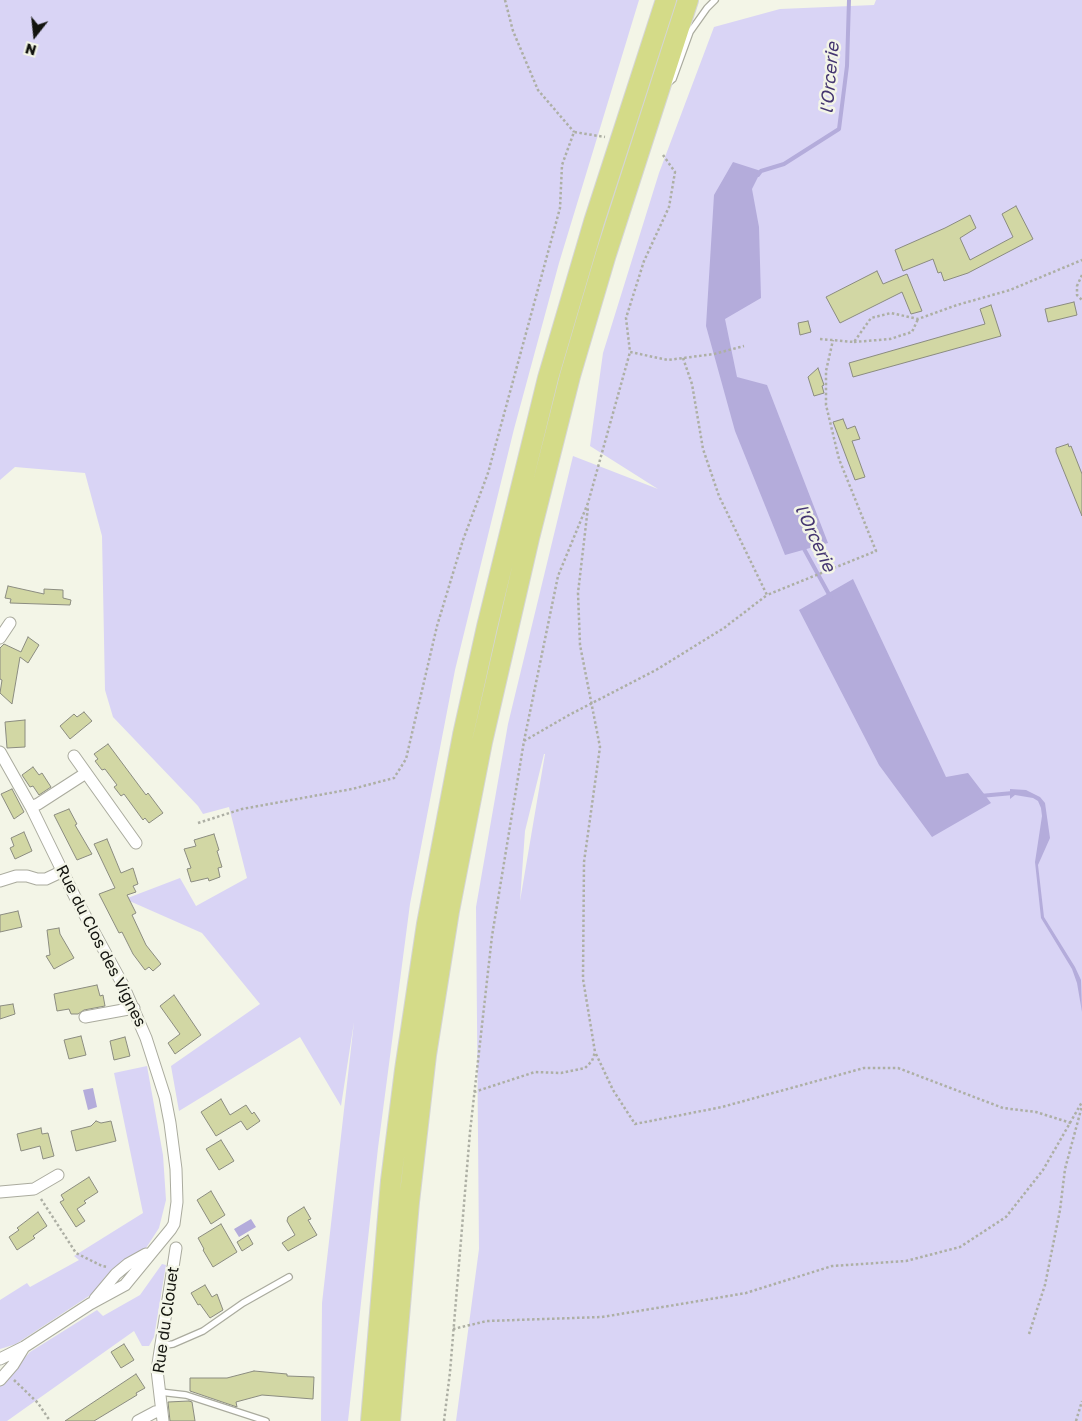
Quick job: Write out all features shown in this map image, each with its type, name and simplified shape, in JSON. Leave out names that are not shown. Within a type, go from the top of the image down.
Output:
[{"type":"highway","points":[[371,1421],[391,1181],[405,1070],[428,924],[463,735],[487,627],[548,378],[594,222],[666,0]]},
{"type":"highway","points":[[390,1421],[409,1202],[426,1055],[449,911],[473,787],[527,547],[570,376],[657,91],[688,0]]},
{"type":"street","points":[[0,638],[10,623]]},
{"type":"street","name":"Rue du Clos des Vignes","points":[[0,752],[31,807],[134,1008],[156,1064],[165,1098],[174,1152],[177,1187],[176,1210],[171,1229],[125,1284],[90,1304]]},
{"type":"street","points":[[74,756],[136,843]]},
{"type":"street","points":[[31,807],[86,773]]},
{"type":"street","points":[[0,881],[16,876],[46,879],[63,872]]},
{"type":"street","points":[[85,1017],[134,1008]]},
{"type":"street","points":[[0,1192],[34,1189],[58,1175]]},
{"type":"street","name":"Rue du Clouet","points":[[162,1416],[157,1370],[176,1248]]},
{"type":"street","points":[[0,1359],[24,1347],[90,1304],[116,1274],[128,1264],[152,1251]]},
{"type":"street","points":[[0,1380],[13,1365],[24,1347]]},
{"type":"street","points":[[138,1421],[155,1412],[162,1416]]},
{"type":"lane","points":[[657,91],[673,80],[690,32],[707,8],[716,0]]},
{"type":"lane","points":[[160,1346],[173,1344],[204,1331],[243,1302],[289,1277]]},
{"type":"lane","name":"Rue du Clouet","points":[[158,1392],[186,1395],[266,1421]]},
{"type":"path","points":[[505,0],[514,31],[538,90],[574,132],[606,137]]},
{"type":"path","points":[[198,823],[242,809],[352,789],[394,778],[406,758],[437,626],[463,540],[488,473],[560,208],[562,165],[574,132]]},
{"type":"path","points":[[444,1421],[474,1092],[492,936],[524,741],[558,576],[588,503],[630,352],[626,318],[644,261],[669,207],[675,172],[663,155]]},
{"type":"path","points":[[854,342],[871,318],[891,313],[918,319],[957,305],[1010,290],[1082,260]]},
{"type":"path","points":[[1082,275],[1077,286],[1077,295],[1082,300]]},
{"type":"path","points":[[820,339],[854,342],[890,339],[912,332],[918,319]]},
{"type":"path","points":[[524,741],[656,670],[724,628],[767,595],[876,551],[839,459],[826,405],[826,371],[833,340]]},
{"type":"path","points":[[630,352],[668,360],[714,354],[744,346]]},
{"type":"path","points":[[683,358],[692,384],[703,449],[719,496],[767,595]]},
{"type":"path","points":[[588,503],[578,593],[580,645],[600,746],[584,862],[583,979],[596,1052],[613,1090],[635,1124],[722,1107],[864,1068],[898,1068],[1003,1108],[1036,1112],[1072,1123]]},
{"type":"path","points":[[474,1092],[535,1072],[561,1073],[585,1068],[592,1061],[596,1052]]},
{"type":"path","points":[[453,1329],[488,1321],[602,1317],[746,1293],[832,1266],[906,1261],[960,1247],[1006,1217],[1043,1170],[1082,1104]]},
{"type":"path","points":[[1029,1334],[1045,1285],[1060,1210],[1065,1169],[1082,1104]]},
{"type":"path","points":[[34,1189],[76,1253],[102,1266],[109,1267],[116,1274]]},
{"type":"path","points":[[13,1379],[38,1403],[50,1421]]},
{"type":"path","points":[[1076,1421],[1082,1401]]},
{"type":"shaded area","points":[[0,0],[639,0],[559,263],[514,429],[455,670],[410,904],[378,1148],[348,1421],[321,1421],[322,1303],[354,1022],[341,1106],[300,1037],[179,1111],[171,1066],[260,1004],[202,933],[125,899],[180,878],[196,906],[247,878],[229,807],[203,814],[198,806],[113,717],[105,690],[102,536],[85,473],[15,467],[0,480]]},
{"type":"shaded area","points":[[876,0],[1082,0],[1082,1421],[456,1421],[479,1249],[476,907],[508,724],[573,456],[658,489],[590,446],[603,353],[659,173],[714,27],[780,9],[874,5]],"holes":[[[545,754],[520,901],[525,831]]]},
{"type":"shaded area","points":[[147,1066],[163,1155],[166,1200],[159,1228],[146,1248],[106,1276],[92,1294],[16,1344],[0,1349],[0,1300],[27,1283],[30,1287],[79,1260],[74,1256],[143,1213],[114,1073]]},
{"type":"shaded area","points":[[162,1264],[166,1265],[154,1337],[149,1346],[142,1346],[134,1331],[7,1421],[0,1421],[0,1385],[30,1352],[97,1310],[103,1316],[140,1295]]},
{"type":"water","points":[[733,162],[761,171],[752,189],[759,227],[761,298],[725,319],[737,377],[767,385],[828,543],[785,555],[735,431],[706,326],[714,195]]},
{"type":"water","points":[[853,579],[946,777],[968,773],[991,803],[932,837],[879,765],[799,610]]},
{"type":"water","points":[[1010,789],[1026,790],[1040,797],[1045,803],[1050,838],[1038,865],[1044,917],[1081,980],[1082,1012],[1077,983],[1072,969],[1041,918],[1035,862],[1042,816],[1041,808],[1038,801],[1033,798],[1015,795],[1010,799]]},
{"type":"water","points":[[93,1088],[97,1107],[88,1110],[83,1090]]},
{"type":"water","points":[[251,1219],[256,1227],[239,1237],[234,1229]]},
{"type":"building","points":[[1016,206],[1033,239],[968,273],[944,281],[941,272],[938,273],[933,259],[903,271],[895,250],[970,215],[976,228],[960,238],[970,260],[1013,237],[1002,214]]},
{"type":"building","points":[[877,271],[883,284],[907,274],[922,311],[911,314],[902,292],[840,323],[826,297]]},
{"type":"building","points":[[1074,302],[1077,315],[1048,322],[1045,309]]},
{"type":"building","points":[[991,305],[1001,336],[853,377],[849,363],[985,324],[980,309]]},
{"type":"building","points":[[808,321],[811,332],[800,335],[798,323]]},
{"type":"building","points":[[818,368],[824,385],[822,386],[824,393],[814,396],[808,377]]},
{"type":"building","points":[[843,419],[847,429],[855,426],[860,439],[852,441],[865,477],[855,480],[833,422]]},
{"type":"building","points":[[1068,444],[1069,447],[1071,446],[1082,474],[1082,516],[1056,452],[1056,448]]},
{"type":"building","points":[[8,586],[44,594],[44,589],[63,590],[63,598],[71,600],[70,605],[10,603],[11,599],[5,598]]},
{"type":"building","points":[[28,637],[39,645],[28,663],[20,657],[12,704],[0,693],[2,680],[0,679],[0,648],[4,644],[21,652]]},
{"type":"building","points":[[84,712],[92,721],[70,739],[60,726],[74,714],[77,717]]},
{"type":"building","points":[[25,720],[25,747],[7,748],[5,722]]},
{"type":"building","points":[[108,744],[146,795],[148,793],[163,813],[149,823],[145,818],[143,820],[124,794],[121,796],[114,787],[117,785],[105,769],[102,770],[95,761],[98,759],[94,754]]},
{"type":"building","points":[[33,767],[39,775],[42,773],[51,787],[39,795],[33,786],[30,787],[22,775]]},
{"type":"building","points":[[12,789],[24,812],[14,819],[1,794]]},
{"type":"building","points":[[69,809],[77,824],[75,825],[92,854],[77,860],[54,815]]},
{"type":"building","points":[[24,832],[32,851],[15,859],[10,848],[14,846],[11,838]]},
{"type":"building","points":[[214,834],[222,867],[218,868],[220,877],[209,881],[208,878],[191,882],[187,869],[191,868],[184,849],[196,846],[194,840]]},
{"type":"building","points":[[107,839],[121,873],[133,868],[138,884],[133,886],[136,892],[127,895],[136,913],[132,915],[146,945],[161,964],[153,971],[149,967],[145,970],[133,954],[122,932],[119,933],[99,894],[115,888],[94,844]]},
{"type":"building","points":[[18,911],[22,927],[0,932],[0,915]]},
{"type":"building","points":[[59,928],[60,934],[74,958],[54,969],[46,956],[50,955],[47,930]]},
{"type":"building","points":[[97,985],[100,996],[103,995],[105,1006],[84,1010],[78,1014],[71,1014],[69,1009],[57,1011],[54,994]]},
{"type":"building","points":[[174,995],[201,1035],[175,1054],[168,1043],[180,1034],[160,1006]]},
{"type":"building","points":[[13,1004],[15,1014],[0,1019],[0,1006]]},
{"type":"building","points":[[81,1036],[86,1055],[69,1059],[64,1040]]},
{"type":"building","points":[[125,1037],[130,1056],[114,1060],[110,1041]]},
{"type":"building","points":[[221,1099],[230,1115],[246,1105],[260,1121],[247,1130],[241,1121],[216,1136],[201,1112]]},
{"type":"building","points":[[96,1121],[101,1123],[111,1121],[116,1141],[76,1151],[71,1131],[91,1126]]},
{"type":"building","points":[[41,1128],[42,1134],[48,1133],[54,1156],[43,1159],[40,1146],[21,1151],[17,1134]]},
{"type":"building","points":[[221,1140],[234,1161],[219,1170],[206,1149]]},
{"type":"building","points":[[89,1177],[98,1192],[84,1201],[86,1203],[77,1209],[85,1221],[76,1227],[60,1202],[64,1200],[61,1195]]},
{"type":"building","points":[[211,1191],[225,1215],[211,1224],[197,1200]]},
{"type":"building","points":[[304,1207],[311,1219],[308,1220],[317,1235],[288,1251],[282,1243],[295,1235],[287,1221],[288,1217]]},
{"type":"building","points":[[38,1212],[47,1226],[33,1236],[35,1238],[17,1250],[9,1237],[19,1230],[17,1228]]},
{"type":"building","points":[[221,1224],[237,1252],[213,1267],[198,1238]]},
{"type":"building","points":[[248,1235],[253,1244],[242,1251],[237,1242]]},
{"type":"building","points":[[205,1285],[212,1297],[217,1294],[223,1310],[210,1318],[200,1304],[198,1305],[191,1293]]},
{"type":"building","points":[[124,1344],[134,1360],[121,1368],[111,1352]]},
{"type":"building","points":[[254,1371],[287,1374],[287,1376],[314,1377],[313,1399],[262,1395],[236,1402],[237,1407],[190,1391],[190,1378],[227,1378]]},
{"type":"building","points":[[136,1374],[145,1388],[136,1393],[137,1395],[94,1421],[65,1421]]},
{"type":"building","points":[[168,1402],[192,1402],[195,1421],[170,1421]]},
{"type":"waterway","name":"l'Orcerie","points":[[758,175],[761,171],[784,164],[839,129],[847,66],[849,0]]},
{"type":"waterway","name":"l'Orcerie","points":[[803,547],[831,598]]},
{"type":"waterway","name":"l'Orcerie","points":[[980,796],[1013,793]]}]
